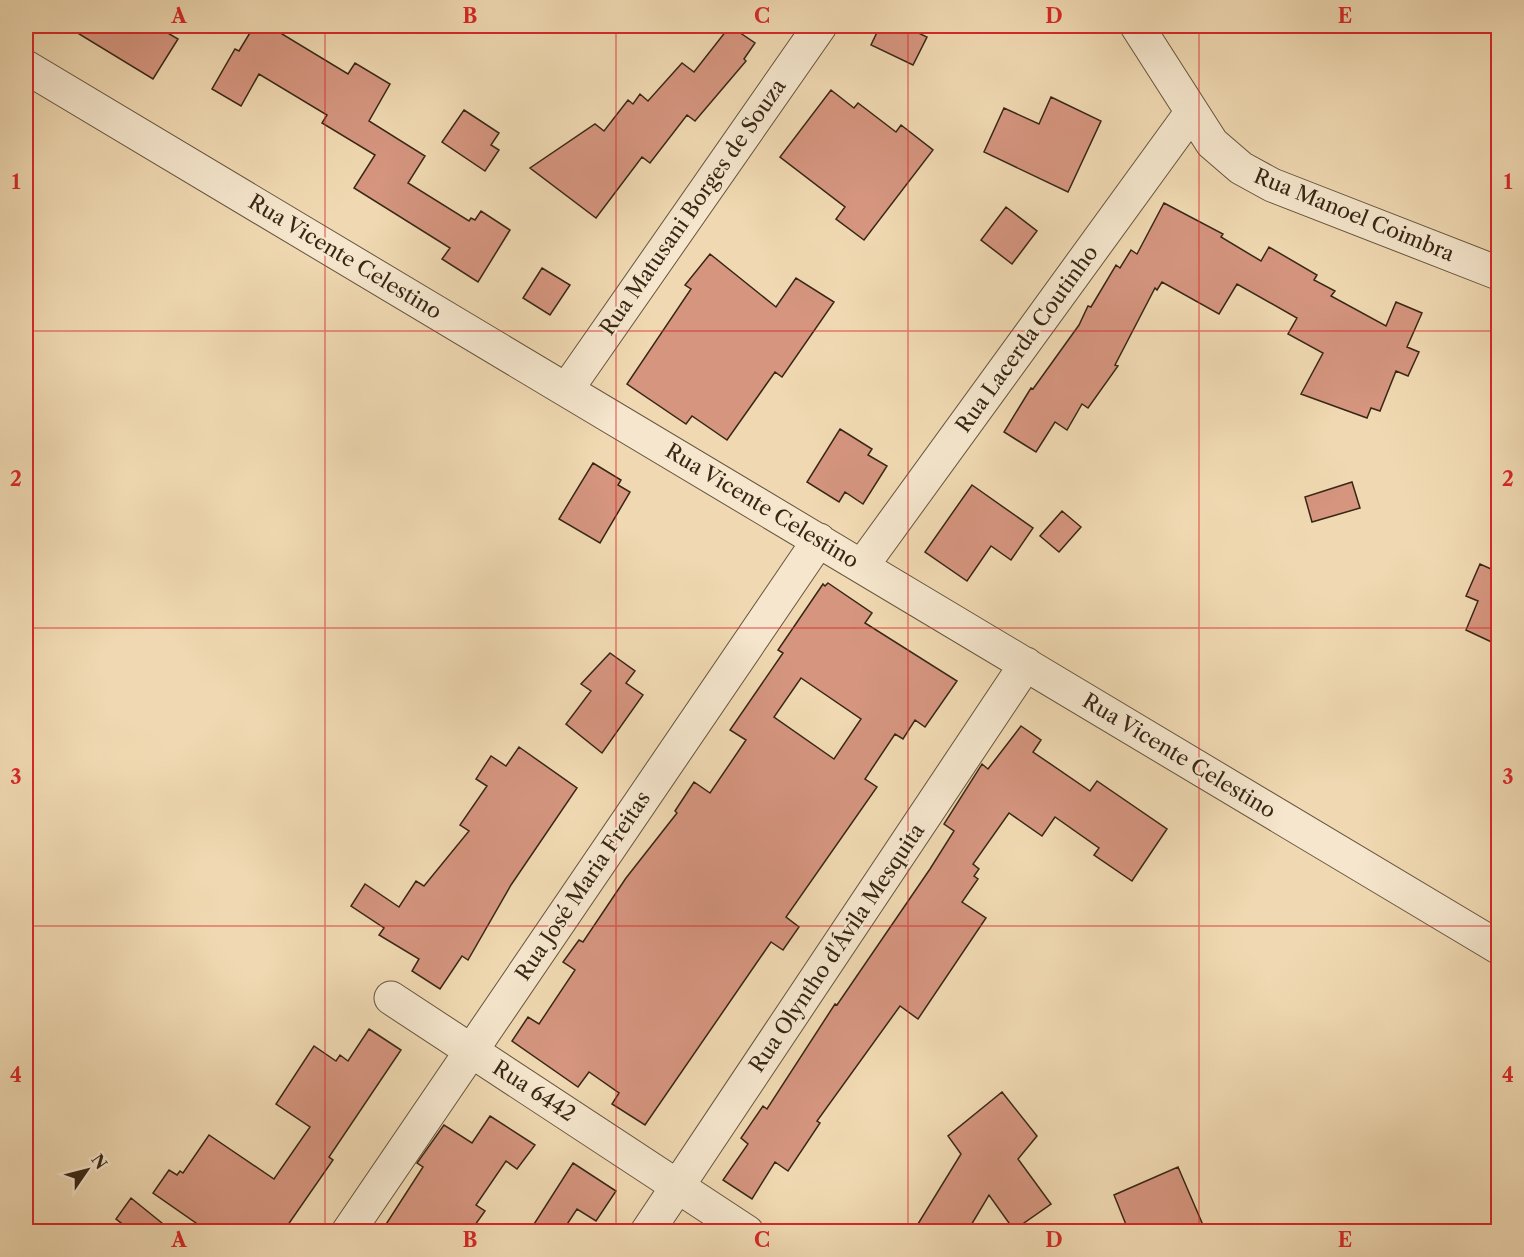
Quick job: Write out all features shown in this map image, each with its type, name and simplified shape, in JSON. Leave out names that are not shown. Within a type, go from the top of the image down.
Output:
[{"type":"street","name":"Rua Matusani Borges de Souza","points":[[567,389],[820,26]]},
{"type":"street","name":"Rua Manoel Coimbra","points":[[1137,26],[1212,143],[1241,168],[1272,185],[1498,273]]},
{"type":"street","name":"Rua Vicente Celestino","points":[[26,67],[1498,947]]},
{"type":"street","name":"Rua Lacerda Coutinho","points":[[862,566],[1191,113]]},
{"type":"street","name":"Rua José Maria Freitas","points":[[348,1232],[819,540]]},
{"type":"street","name":"Rua Olyntho d'Ávila Mesquita","points":[[647,1232],[1026,664]]},
{"type":"street","name":"Rua 6442","points":[[391,998],[747,1232]]},
{"type":"building","points":[[66,26],[156,26],[178,39],[153,79]]},
{"type":"building","points":[[254,26],[287,26],[282,34],[348,74],[355,63],[390,84],[369,121],[425,156],[408,183],[469,221],[471,218],[475,220],[481,211],[510,230],[478,282],[442,259],[450,248],[354,188],[375,155],[322,123],[327,115],[259,74],[241,106],[212,89],[235,49],[239,51]]},
{"type":"building","points":[[730,26],[755,43],[744,59],[746,61],[695,121],[687,115],[650,163],[642,157],[596,218],[530,168],[595,124],[604,131],[628,100],[633,104],[640,94],[648,101],[682,63],[694,72]]},
{"type":"building","points":[[880,26],[904,26],[927,37],[913,65],[871,45]]},
{"type":"building","points":[[831,90],[854,108],[858,103],[896,132],[901,125],[933,150],[864,240],[836,219],[845,207],[780,157]]},
{"type":"building","points":[[1051,97],[1101,121],[1068,192],[984,152],[1004,108],[1039,124]]},
{"type":"building","points":[[464,110],[499,133],[491,145],[499,150],[485,171],[442,142]]},
{"type":"building","points":[[1164,203],[1223,234],[1221,237],[1261,261],[1269,247],[1317,275],[1314,280],[1335,291],[1331,296],[1386,326],[1396,302],[1422,313],[1407,347],[1419,352],[1408,376],[1396,371],[1380,411],[1371,408],[1367,418],[1301,394],[1323,353],[1288,334],[1297,318],[1237,284],[1219,314],[1162,282],[1157,290],[1155,288],[1115,365],[1118,366],[1088,408],[1082,404],[1067,430],[1055,422],[1036,452],[1004,432],[1031,388],[1033,389],[1079,325],[1088,306],[1091,307],[1116,265],[1120,268],[1131,250],[1137,254]]},
{"type":"building","points":[[1006,207],[1037,231],[1012,264],[981,240]]},
{"type":"building","points":[[710,254],[776,307],[796,278],[834,302],[782,377],[775,372],[727,440],[692,416],[686,424],[627,384],[691,289],[685,285]]},
{"type":"building","points":[[542,268],[570,285],[550,315],[523,298]]},
{"type":"building","points":[[840,429],[872,449],[868,455],[887,466],[863,504],[845,492],[839,502],[807,482]]},
{"type":"building","points":[[593,463],[621,480],[618,485],[630,492],[600,543],[559,519]]},
{"type":"building","points":[[1352,482],[1360,508],[1312,522],[1305,497]]},
{"type":"building","points":[[972,485],[1033,528],[1011,560],[991,546],[967,581],[925,552]]},
{"type":"building","points":[[1062,511],[1081,527],[1059,552],[1040,536]]},
{"type":"building","points":[[1498,552],[1498,645],[1466,630],[1478,601],[1466,596],[1480,564],[1491,569]]},
{"type":"building","points":[[828,583],[872,613],[865,623],[957,681],[925,727],[915,720],[903,739],[895,734],[865,779],[877,787],[786,917],[799,927],[783,950],[771,942],[645,1125],[612,1104],[619,1093],[589,1072],[578,1087],[512,1041],[528,1017],[539,1024],[575,970],[563,962],[579,940],[583,942],[626,878],[677,813],[675,811],[694,782],[710,793],[746,740],[730,730],[783,653],[778,650],[823,584],[825,586]],"holes":[[[801,678],[861,719],[834,759],[774,717]]]},
{"type":"building","points":[[610,653],[635,671],[626,683],[643,695],[602,753],[566,724],[591,691],[581,684]]},
{"type":"building","points":[[1021,726],[1041,740],[1033,752],[1090,791],[1097,781],[1167,829],[1132,881],[1094,855],[1099,848],[1055,817],[1042,836],[1009,813],[973,864],[979,869],[974,876],[978,879],[962,902],[986,918],[918,1019],[900,1006],[817,1121],[820,1123],[788,1171],[775,1162],[752,1199],[723,1180],[748,1144],[741,1138],[763,1106],[767,1109],[835,1004],[837,1005],[930,869],[954,831],[944,824],[982,764],[988,769]]},
{"type":"building","points":[[519,747],[577,788],[511,885],[468,960],[462,956],[440,989],[412,971],[419,959],[379,935],[384,928],[351,906],[365,884],[399,907],[416,881],[424,886],[469,831],[460,825],[487,786],[476,779],[491,756],[506,766]]},
{"type":"building","points":[[369,1029],[401,1050],[329,1157],[333,1160],[283,1232],[209,1232],[153,1193],[169,1170],[177,1175],[180,1171],[183,1173],[209,1135],[274,1179],[310,1127],[276,1104],[314,1046],[336,1061],[340,1055],[348,1061]]},
{"type":"building","points":[[1002,1092],[1037,1136],[1018,1159],[1051,1204],[1014,1230],[989,1195],[967,1232],[913,1232],[961,1154],[948,1136]]},
{"type":"building","points":[[490,1116],[535,1145],[517,1169],[506,1161],[476,1205],[485,1211],[470,1232],[381,1232],[423,1167],[417,1163],[444,1125],[472,1143]]},
{"type":"building","points":[[573,1163],[616,1191],[596,1221],[577,1209],[562,1232],[529,1232]]},
{"type":"building","points":[[1178,1167],[1206,1232],[1129,1232],[1114,1195]]},
{"type":"building","points":[[131,1198],[173,1232],[133,1232],[116,1219]]}]
